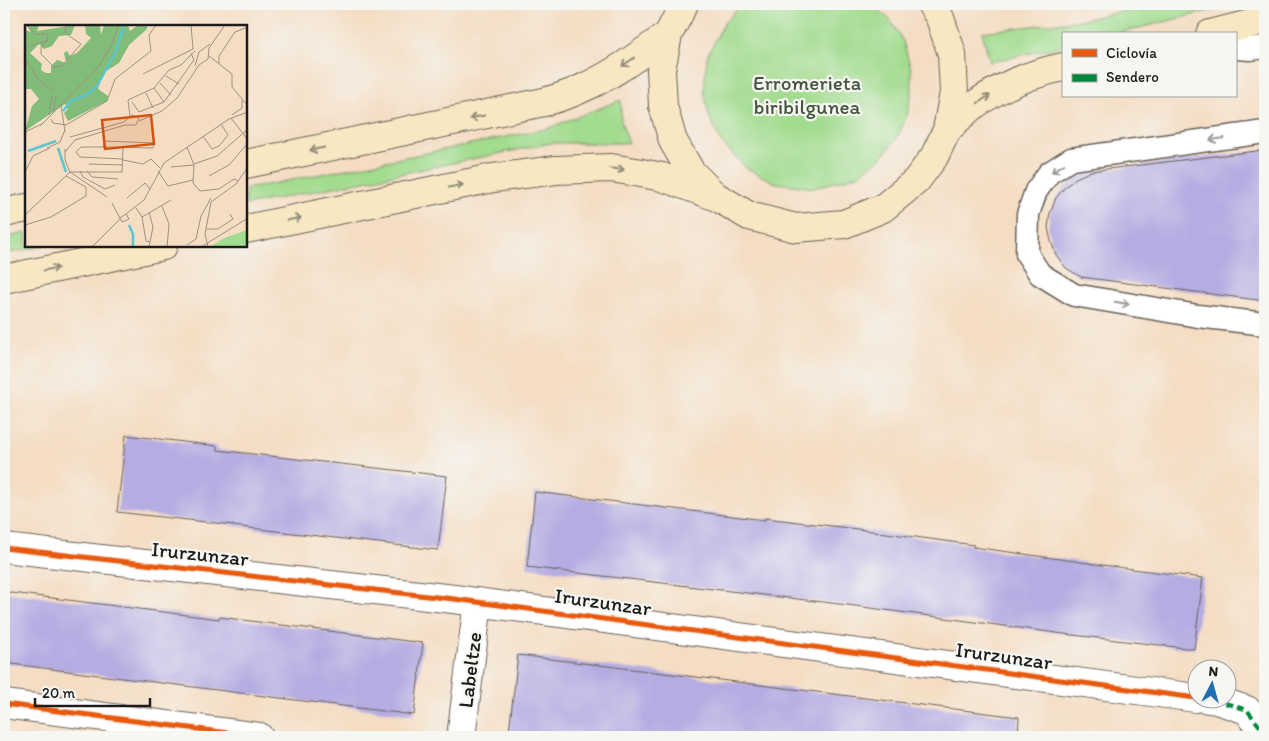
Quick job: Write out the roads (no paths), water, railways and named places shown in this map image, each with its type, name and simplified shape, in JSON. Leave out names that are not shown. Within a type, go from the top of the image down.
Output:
[{"type":"main road","points":[[684,4],[668,35],[661,70],[663,106],[673,141],[692,172],[717,198]]},
{"type":"main road","points":[[248,229],[493,178],[556,170],[610,168],[662,177],[717,198],[749,216],[796,228],[844,224],[883,208],[916,181],[934,157],[947,130],[954,92],[952,54],[940,18],[931,4]]},
{"type":"main road","points":[[1218,32],[1265,20]]},
{"type":"main road","points":[[248,164],[544,102],[586,87],[604,78],[668,35]]},
{"type":"main road","points":[[947,130],[970,109],[995,92],[1023,78],[1062,66]]},
{"type":"main road","points":[[4,213],[25,208]]},
{"type":"main road","points":[[4,279],[154,248]]},
{"type":"street","name":"Irurzunzar","points":[[4,548],[478,602],[1186,697]]},
{"type":"street","name":"Labeltze","points":[[461,737],[478,602]]},
{"type":"street","points":[[4,704],[259,737]]},
{"type":"street","points":[[1236,706],[1248,710],[1265,733],[1264,737]]},
{"type":"lane","points":[[1236,48],[1265,47]]},
{"type":"lane","points":[[1265,132],[1071,159],[1049,173],[1036,191],[1028,214],[1027,254],[1040,274],[1074,295],[1198,316],[1265,324]]},
{"type":"park label","name":"Erromerieta biribilgunea","points":[[807,95]]}]
